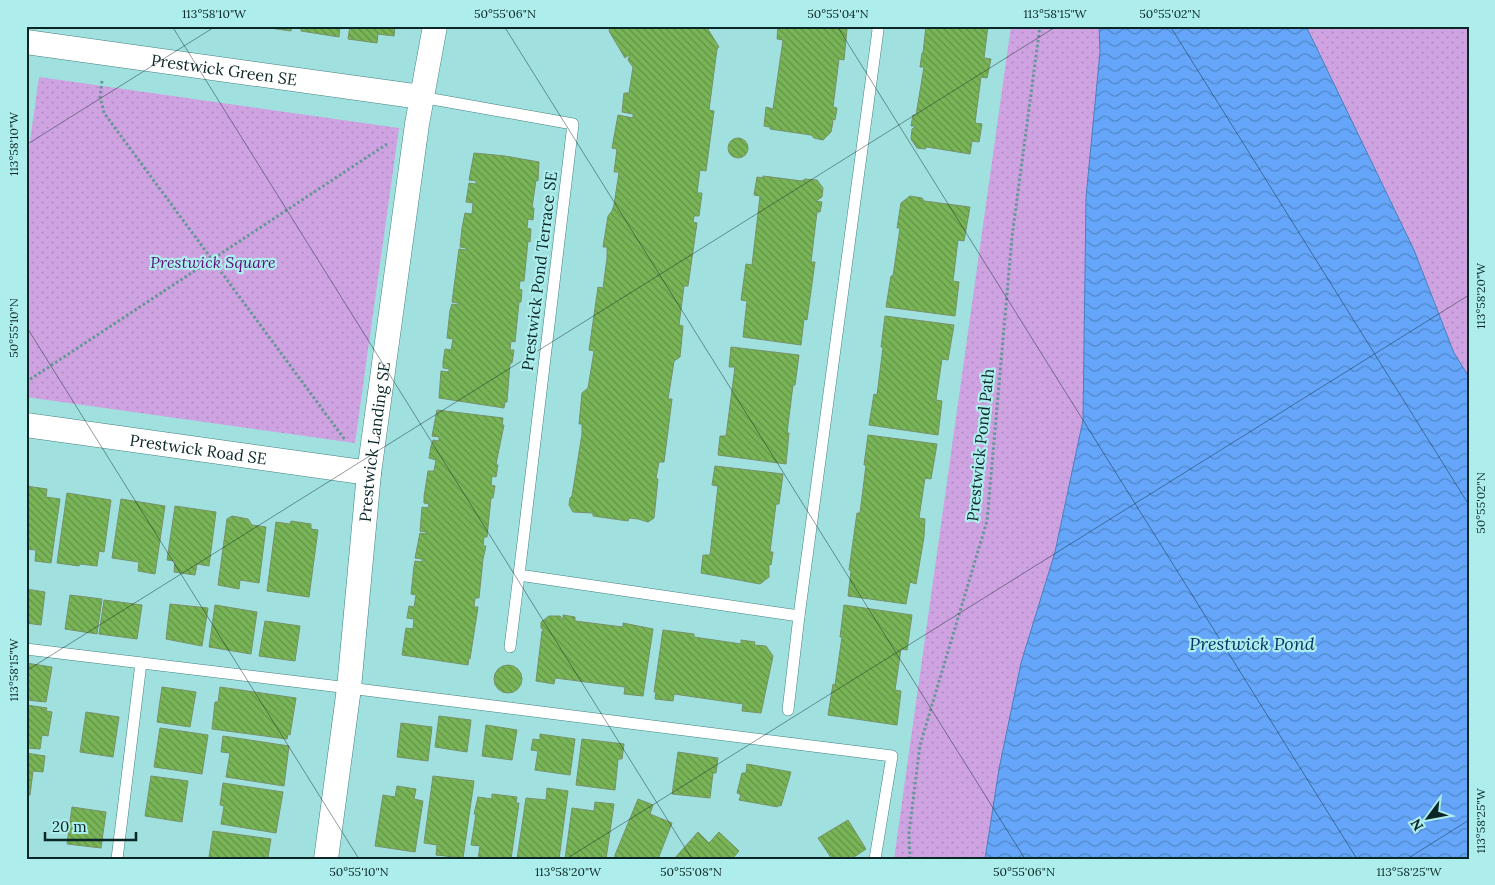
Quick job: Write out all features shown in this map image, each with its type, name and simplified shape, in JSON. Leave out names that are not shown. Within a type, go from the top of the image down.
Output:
[{"type":"street","name":"Prestwick Landing SE","points":[[326,859],[349,688],[369,473],[417,124],[435,26]]},
{"type":"street","name":"Prestwick Green SE","points":[[26,42],[421,97]]},
{"type":"street","name":"Prestwick Road SE","points":[[26,426],[369,473]]},
{"type":"lane","points":[[788,710],[877,40],[877,26]]},
{"type":"lane","name":"Prestwick Pond Terrace SE","points":[[421,97],[574,124],[510,647]]},
{"type":"lane","points":[[519,575],[799,616]]},
{"type":"lane","points":[[26,649],[892,756],[875,859]]},
{"type":"lane","points":[[116,859],[141,663]]},
{"type":"path","name":"Prestwick Pond Path","points":[[910,859],[909,833],[920,745],[987,521],[1012,236],[1040,26]]},
{"type":"path","points":[[105,53],[100,96],[104,113],[369,473]]},
{"type":"path","points":[[26,382],[417,124]]},
{"type":"green space","name":"Prestwick Pond","points":[[1011,26],[1469,26],[1469,859],[894,859]]},
{"type":"green space","name":"Prestwick Square","points":[[39,77],[399,128],[355,443],[26,397],[26,170]]},
{"type":"water","name":"Prestwick Pond","points":[[1099,26],[1306,26],[1414,250],[1454,353],[1469,377],[1469,859],[985,859],[999,769],[1021,663],[1055,552],[1083,420],[1086,197],[1100,52]]},
{"type":"building","points":[[255,26],[292,26],[291,31]]},
{"type":"building","points":[[301,26],[340,26],[339,37],[301,31]]},
{"type":"building","points":[[350,26],[395,26],[394,36],[378,34],[377,43],[348,39]]},
{"type":"building","points":[[610,26],[706,26],[719,47],[717,49],[709,110],[714,111],[706,171],[700,170],[697,193],[702,193],[699,216],[694,216],[693,222],[697,223],[688,286],[684,286],[679,325],[683,326],[680,357],[674,361],[668,399],[672,399],[664,462],[659,462],[656,478],[658,479],[654,518],[648,522],[629,518],[628,521],[593,516],[593,513],[573,512],[569,505],[582,434],[582,424],[579,424],[582,393],[588,388],[594,351],[589,350],[598,287],[603,288],[607,258],[607,247],[603,247],[608,216],[614,205],[619,172],[614,172],[617,149],[612,148],[618,115],[633,118],[633,114],[622,112],[624,93],[629,93],[633,67],[628,60],[630,54],[625,58],[609,31]]},
{"type":"building","points":[[778,26],[828,26],[847,29],[844,60],[839,59],[833,107],[837,108],[835,120],[832,119],[831,132],[823,140],[814,138],[811,135],[770,129],[770,127],[764,126],[766,107],[773,109],[783,40],[777,39]]},
{"type":"building","points":[[926,26],[988,26],[984,58],[991,59],[987,78],[981,77],[975,123],[982,124],[979,142],[972,141],[970,154],[927,147],[925,149],[917,148],[911,139],[912,129],[916,126],[911,126],[913,115],[916,115],[924,67],[920,67]]},
{"type":"building","points":[[734,138],[742,138],[748,144],[748,152],[742,158],[734,158],[728,152],[728,144]]},
{"type":"building","points":[[474,153],[539,162],[538,181],[536,180],[532,208],[534,208],[533,220],[528,219],[527,228],[531,229],[530,242],[528,241],[524,281],[520,281],[519,289],[522,290],[521,302],[519,302],[515,342],[511,341],[510,350],[514,350],[512,363],[510,363],[507,402],[505,402],[504,408],[439,398],[441,371],[449,372],[449,369],[443,368],[443,362],[445,349],[451,350],[453,339],[447,338],[450,310],[452,304],[458,305],[458,303],[452,302],[459,249],[466,250],[466,248],[460,247],[462,228],[465,213],[472,214],[473,203],[466,202],[469,183],[476,184],[476,181],[469,180]]},
{"type":"building","points":[[763,176],[802,181],[805,179],[817,180],[823,188],[822,197],[816,201],[822,202],[820,212],[817,212],[811,262],[815,262],[807,320],[804,319],[801,345],[743,337],[747,301],[741,300],[746,264],[752,265],[760,196],[754,195],[757,177],[763,178]]},
{"type":"building","points":[[910,196],[922,198],[924,201],[970,207],[964,241],[958,240],[953,281],[959,282],[955,316],[886,307],[900,228],[897,228],[901,203]]},
{"type":"building","points":[[885,316],[954,325],[948,360],[942,359],[936,400],[942,401],[938,435],[869,425],[874,394],[877,395]]},
{"type":"building","points":[[731,347],[799,355],[787,433],[789,433],[786,464],[718,455],[720,436],[726,436],[735,367],[729,367]]},
{"type":"building","points":[[437,410],[503,418],[502,425],[504,425],[496,464],[498,465],[496,477],[492,476],[491,485],[495,486],[493,498],[491,498],[487,537],[484,537],[483,546],[486,546],[479,598],[475,598],[474,607],[478,607],[468,665],[402,655],[406,628],[413,629],[414,619],[407,618],[409,606],[414,607],[416,595],[411,594],[415,561],[422,562],[422,559],[415,558],[420,533],[426,534],[426,532],[420,531],[422,507],[428,508],[429,504],[424,503],[424,497],[428,471],[434,471],[436,460],[429,458],[431,446],[433,440],[439,441],[439,437],[432,436]]},
{"type":"building","points":[[868,435],[937,444],[931,479],[925,478],[919,518],[925,519],[916,584],[910,582],[906,604],[848,596],[851,571],[849,570],[857,513],[860,513]]},
{"type":"building","points":[[715,466],[783,474],[779,504],[776,504],[770,552],[773,552],[771,565],[769,564],[769,577],[760,584],[701,573],[703,555],[710,555],[718,486],[712,485]]},
{"type":"building","points":[[26,486],[47,489],[46,497],[60,499],[51,563],[35,561],[36,550],[26,549]]},
{"type":"building","points":[[67,493],[111,500],[104,552],[99,551],[97,566],[57,563]]},
{"type":"building","points":[[121,499],[165,506],[155,574],[138,571],[139,562],[112,558]]},
{"type":"building","points":[[175,506],[216,512],[209,566],[197,564],[195,575],[174,572],[175,561],[167,560]]},
{"type":"building","points":[[232,516],[248,519],[252,525],[266,527],[259,583],[240,580],[239,589],[218,585],[227,519]]},
{"type":"building","points":[[291,521],[311,524],[311,529],[318,530],[309,597],[267,591],[276,522],[290,524]]},
{"type":"building","points":[[26,589],[45,592],[41,625],[26,623]]},
{"type":"building","points":[[70,595],[102,599],[97,634],[65,629]]},
{"type":"building","points":[[104,600],[142,605],[137,639],[99,634]]},
{"type":"building","points":[[170,604],[208,608],[202,646],[166,639]]},
{"type":"building","points":[[215,605],[257,612],[251,654],[209,647]]},
{"type":"building","points":[[844,605],[912,615],[907,650],[901,649],[895,690],[901,691],[897,725],[828,715],[833,684],[835,685],[842,637],[840,637]]},
{"type":"building","points":[[563,615],[575,617],[575,621],[623,627],[623,623],[653,629],[643,696],[624,694],[625,687],[555,678],[554,684],[536,681],[542,631],[544,631],[541,628],[541,622],[549,616],[560,616],[563,620]]},
{"type":"building","points":[[265,621],[300,626],[295,661],[259,656]]},
{"type":"building","points":[[663,630],[694,634],[694,637],[741,644],[741,640],[755,642],[754,645],[766,646],[773,656],[761,713],[742,711],[743,704],[674,694],[673,701],[655,699],[656,692],[654,692]]},
{"type":"building","points":[[26,663],[52,667],[46,702],[26,700]]},
{"type":"building","points":[[508,665],[518,669],[522,679],[518,689],[508,693],[498,689],[494,679],[498,669]]},
{"type":"building","points":[[162,687],[196,692],[190,727],[157,722]]},
{"type":"building","points":[[220,687],[296,698],[290,735],[288,734],[287,739],[212,729],[215,702],[218,702]]},
{"type":"building","points":[[26,705],[47,708],[46,711],[52,712],[48,736],[42,735],[40,749],[26,748]]},
{"type":"building","points":[[86,712],[119,717],[113,757],[80,752]]},
{"type":"building","points":[[439,716],[471,720],[467,752],[435,747]]},
{"type":"building","points":[[401,723],[432,727],[428,761],[397,757]]},
{"type":"building","points":[[486,725],[517,730],[512,760],[482,756]]},
{"type":"building","points":[[160,728],[208,735],[202,774],[154,767]]},
{"type":"building","points":[[540,734],[575,739],[570,775],[535,770],[538,751],[531,750],[533,739],[540,740]]},
{"type":"building","points":[[223,736],[289,746],[284,786],[226,777],[230,753],[221,752]]},
{"type":"building","points":[[582,739],[624,744],[622,759],[618,759],[615,790],[576,785]]},
{"type":"building","points":[[678,752],[718,758],[716,773],[713,773],[710,798],[672,794]]},
{"type":"building","points":[[26,753],[45,756],[43,772],[33,771],[30,795],[26,795]]},
{"type":"building","points":[[747,764],[791,772],[781,806],[739,800],[741,795],[737,793],[742,773],[746,773]]},
{"type":"building","points":[[151,776],[188,781],[182,822],[145,816]]},
{"type":"building","points":[[433,776],[474,781],[463,858],[436,855],[437,845],[424,843]]},
{"type":"building","points":[[223,783],[283,792],[276,833],[221,824],[224,806],[220,805]]},
{"type":"building","points":[[397,786],[416,789],[414,799],[423,801],[415,852],[375,846],[383,795],[395,797]]},
{"type":"building","points":[[547,788],[568,791],[559,859],[517,859],[526,798],[546,800]]},
{"type":"building","points":[[492,794],[517,797],[516,803],[519,803],[511,859],[478,859],[480,846],[471,845],[476,814],[474,814],[478,797],[492,799]]},
{"type":"building","points":[[638,799],[653,805],[650,814],[672,823],[658,859],[615,859],[615,855]]},
{"type":"building","points":[[595,802],[614,804],[606,859],[565,859],[572,808],[594,811]]},
{"type":"building","points":[[72,807],[106,812],[101,848],[67,844]]},
{"type":"building","points":[[848,820],[866,849],[851,859],[832,859],[818,838]]},
{"type":"building","points":[[213,831],[271,839],[268,857],[272,859],[218,859],[209,857]]},
{"type":"building","points":[[698,832],[709,843],[719,832],[739,851],[732,859],[674,859]]}]
